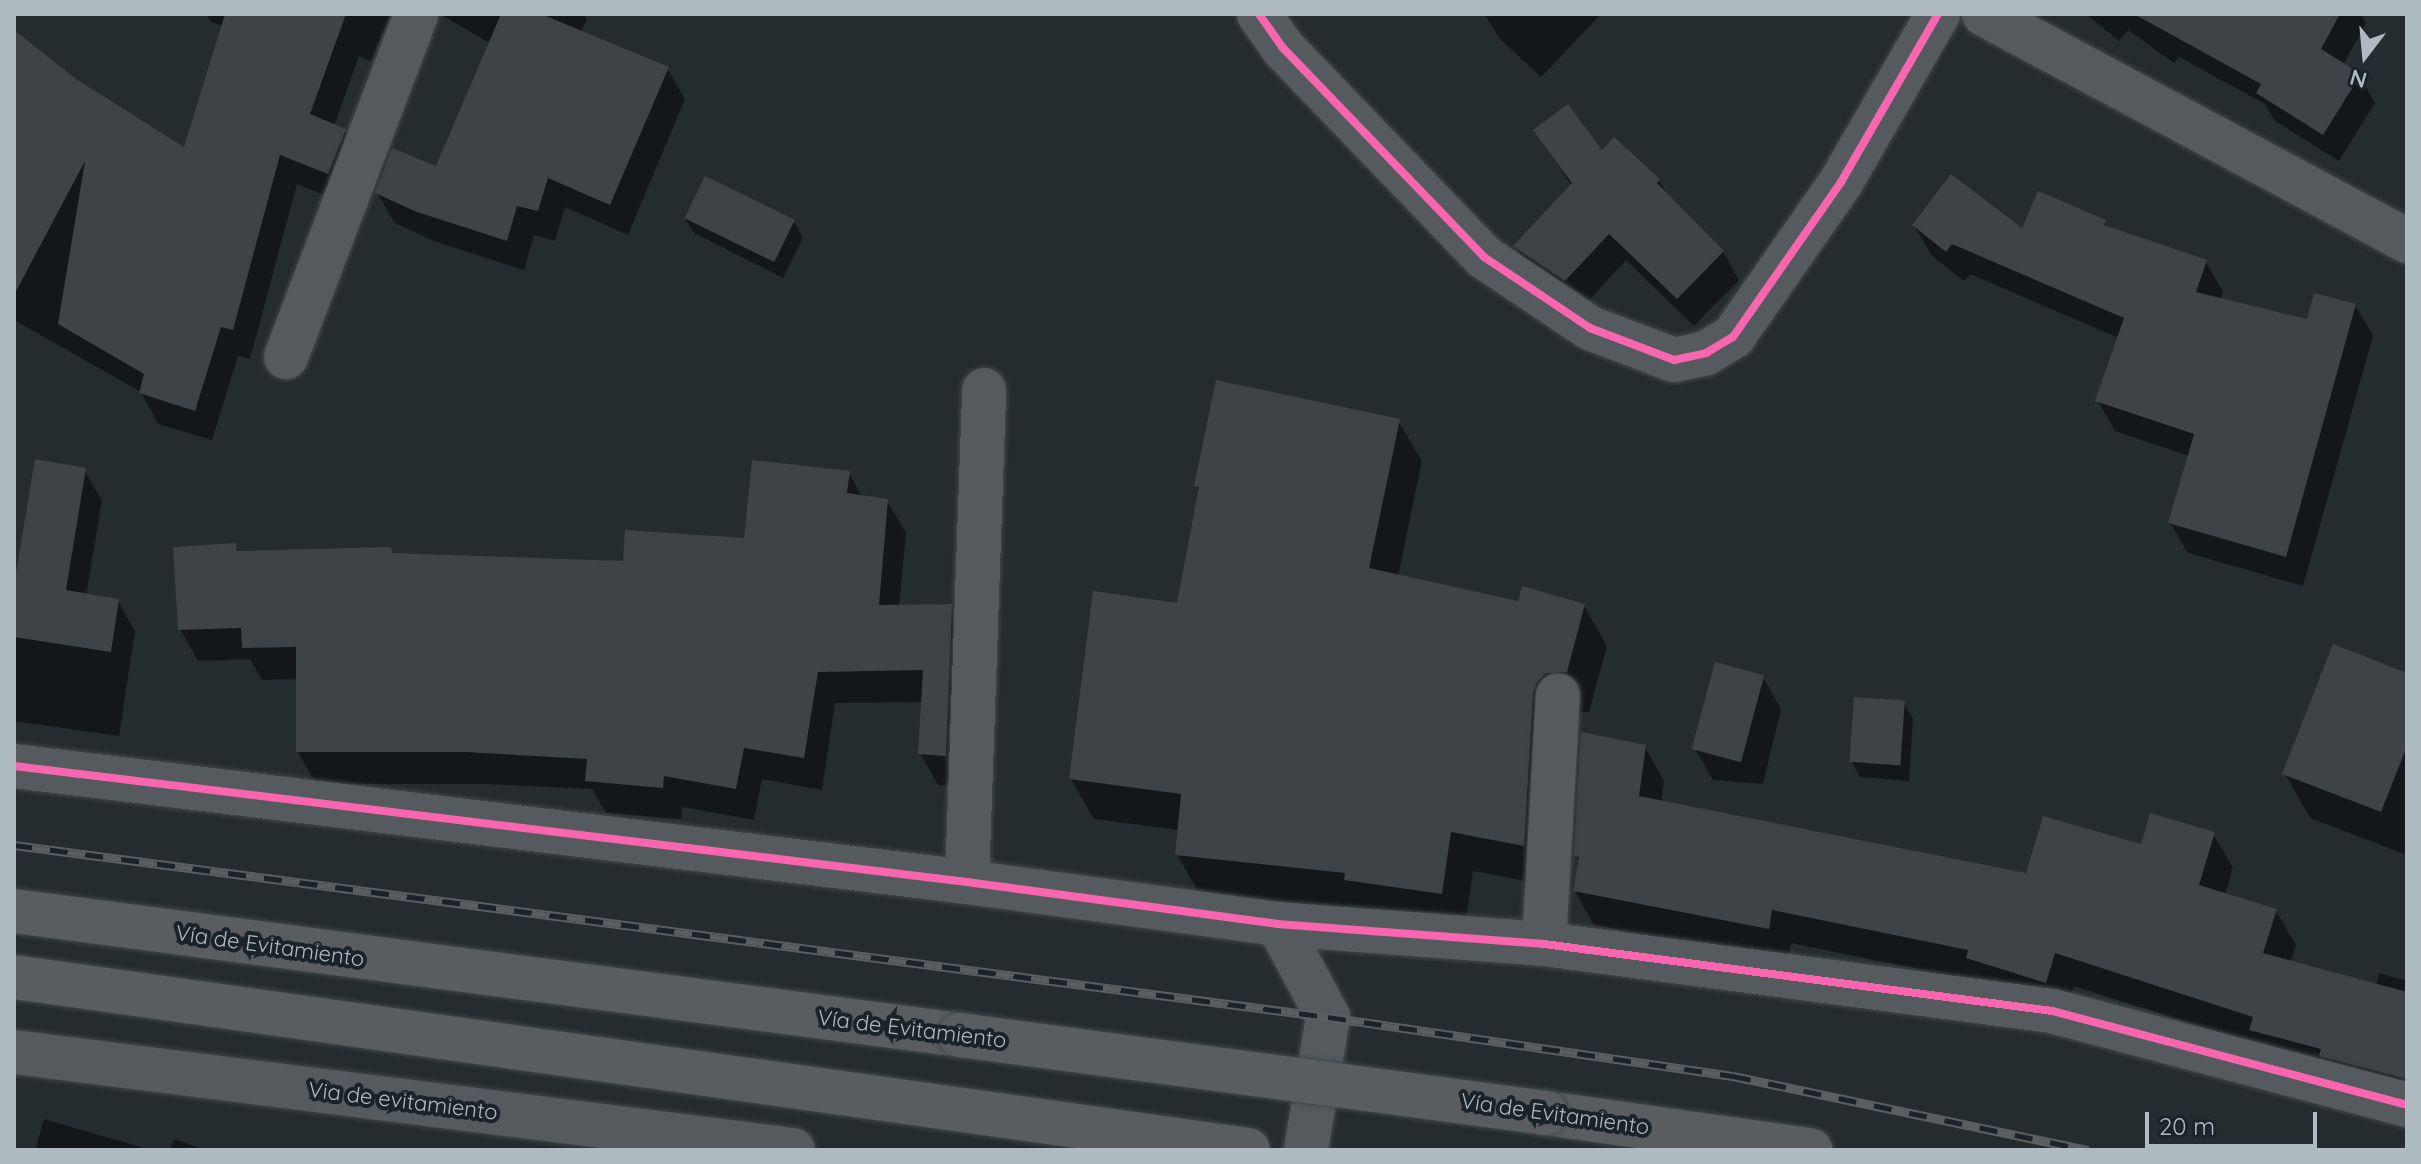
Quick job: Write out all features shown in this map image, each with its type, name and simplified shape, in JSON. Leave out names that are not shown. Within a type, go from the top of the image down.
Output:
[{"type":"highway","name":"Vía de Evitamiento","points":[[14,911],[1810,1150]]},
{"type":"highway","points":[[14,977],[1248,1150]]},
{"type":"street","points":[[286,357],[416,14]]},
{"type":"street","points":[[1259,14],[1283,48],[1484,257],[1590,328],[1674,360],[1706,353],[1733,337],[1841,182],[1938,14]]},
{"type":"street","points":[[1984,14],[2407,241]]},
{"type":"street","points":[[967,882],[984,390]]},
{"type":"street","points":[[1544,944],[1558,695]]},
{"type":"street","points":[[14,766],[967,882],[1278,924],[1544,944],[2052,1011],[2407,1105]]},
{"type":"street","points":[[1278,924],[1328,1017],[1306,1150]]},
{"type":"street","name":"Via de evitamiento","points":[[14,1052],[793,1150]]},
{"type":"building","points":[[225,14],[346,14],[310,114],[346,129],[328,174],[280,155],[233,330],[221,327],[195,411],[139,393],[144,374],[58,324],[85,161],[14,295],[14,30],[76,79],[184,147]]},
{"type":"building","points":[[501,14],[541,14],[669,67],[610,205],[548,178],[538,211],[517,206],[507,241],[417,212],[375,193],[392,148],[436,166]]},
{"type":"building","points":[[2134,14],[2340,14],[2321,49],[2361,74],[2323,135],[2256,93],[2261,84]]},
{"type":"building","points":[[1568,104],[1602,150],[1614,137],[1660,179],[1657,183],[1724,251],[1677,299],[1609,234],[1565,281],[1513,246],[1572,183],[1533,130]]},
{"type":"building","points":[[1951,174],[2022,228],[2038,191],[2106,220],[2104,225],[2207,260],[2196,292],[2307,319],[2314,293],[2356,304],[2286,557],[2168,523],[2194,434],[2095,401],[2124,318],[1952,244],[1946,252],[1912,225]]},
{"type":"building","points":[[705,176],[795,220],[774,262],[684,218]]},
{"type":"building","points":[[1216,380],[1400,419],[1369,568],[1518,601],[1522,586],[1585,604],[1567,672],[1546,673],[1537,682],[1533,693],[1524,846],[1451,832],[1442,894],[1344,880],[1345,873],[1175,855],[1181,794],[1069,779],[1093,591],[1177,603],[1199,487],[1194,486]]},
{"type":"building","points":[[35,459],[86,468],[66,590],[119,599],[111,652],[14,637],[14,585]]},
{"type":"building","points":[[752,460],[850,471],[847,493],[888,499],[879,605],[952,604],[946,756],[918,754],[923,670],[818,672],[804,758],[744,748],[736,789],[664,776],[663,788],[585,781],[587,759],[466,752],[296,752],[296,647],[242,648],[241,628],[178,630],[173,547],[236,543],[237,551],[391,547],[392,553],[623,561],[625,530],[744,538]]},
{"type":"building","points":[[2333,644],[2407,673],[2407,746],[2381,812],[2282,774]]},
{"type":"building","points":[[1715,662],[1764,675],[1741,762],[1692,749]]},
{"type":"building","points":[[1854,697],[1905,701],[1900,765],[1849,762]]},
{"type":"building","points":[[1581,732],[1646,745],[1639,796],[2026,873],[2043,816],[2141,844],[2150,813],[2215,832],[2199,885],[2277,909],[2263,953],[2407,992],[2407,1079],[2319,1056],[2321,1049],[2249,1030],[2253,1017],[2055,953],[2046,983],[1966,958],[1968,950],[1772,910],[1769,929],[1573,891],[1579,857],[1574,856]]},
{"type":"railway","points":[[14,845],[1328,1017],[1733,1076],[2088,1150]]},
{"type":"cycle path","points":[[1259,14],[1283,48],[1484,257],[1590,328],[1674,360],[1706,353],[1733,337],[1841,182],[1938,14]]},
{"type":"cycle path","points":[[14,766],[967,882],[1278,924],[1544,944],[2052,1011],[2407,1105]]}]
